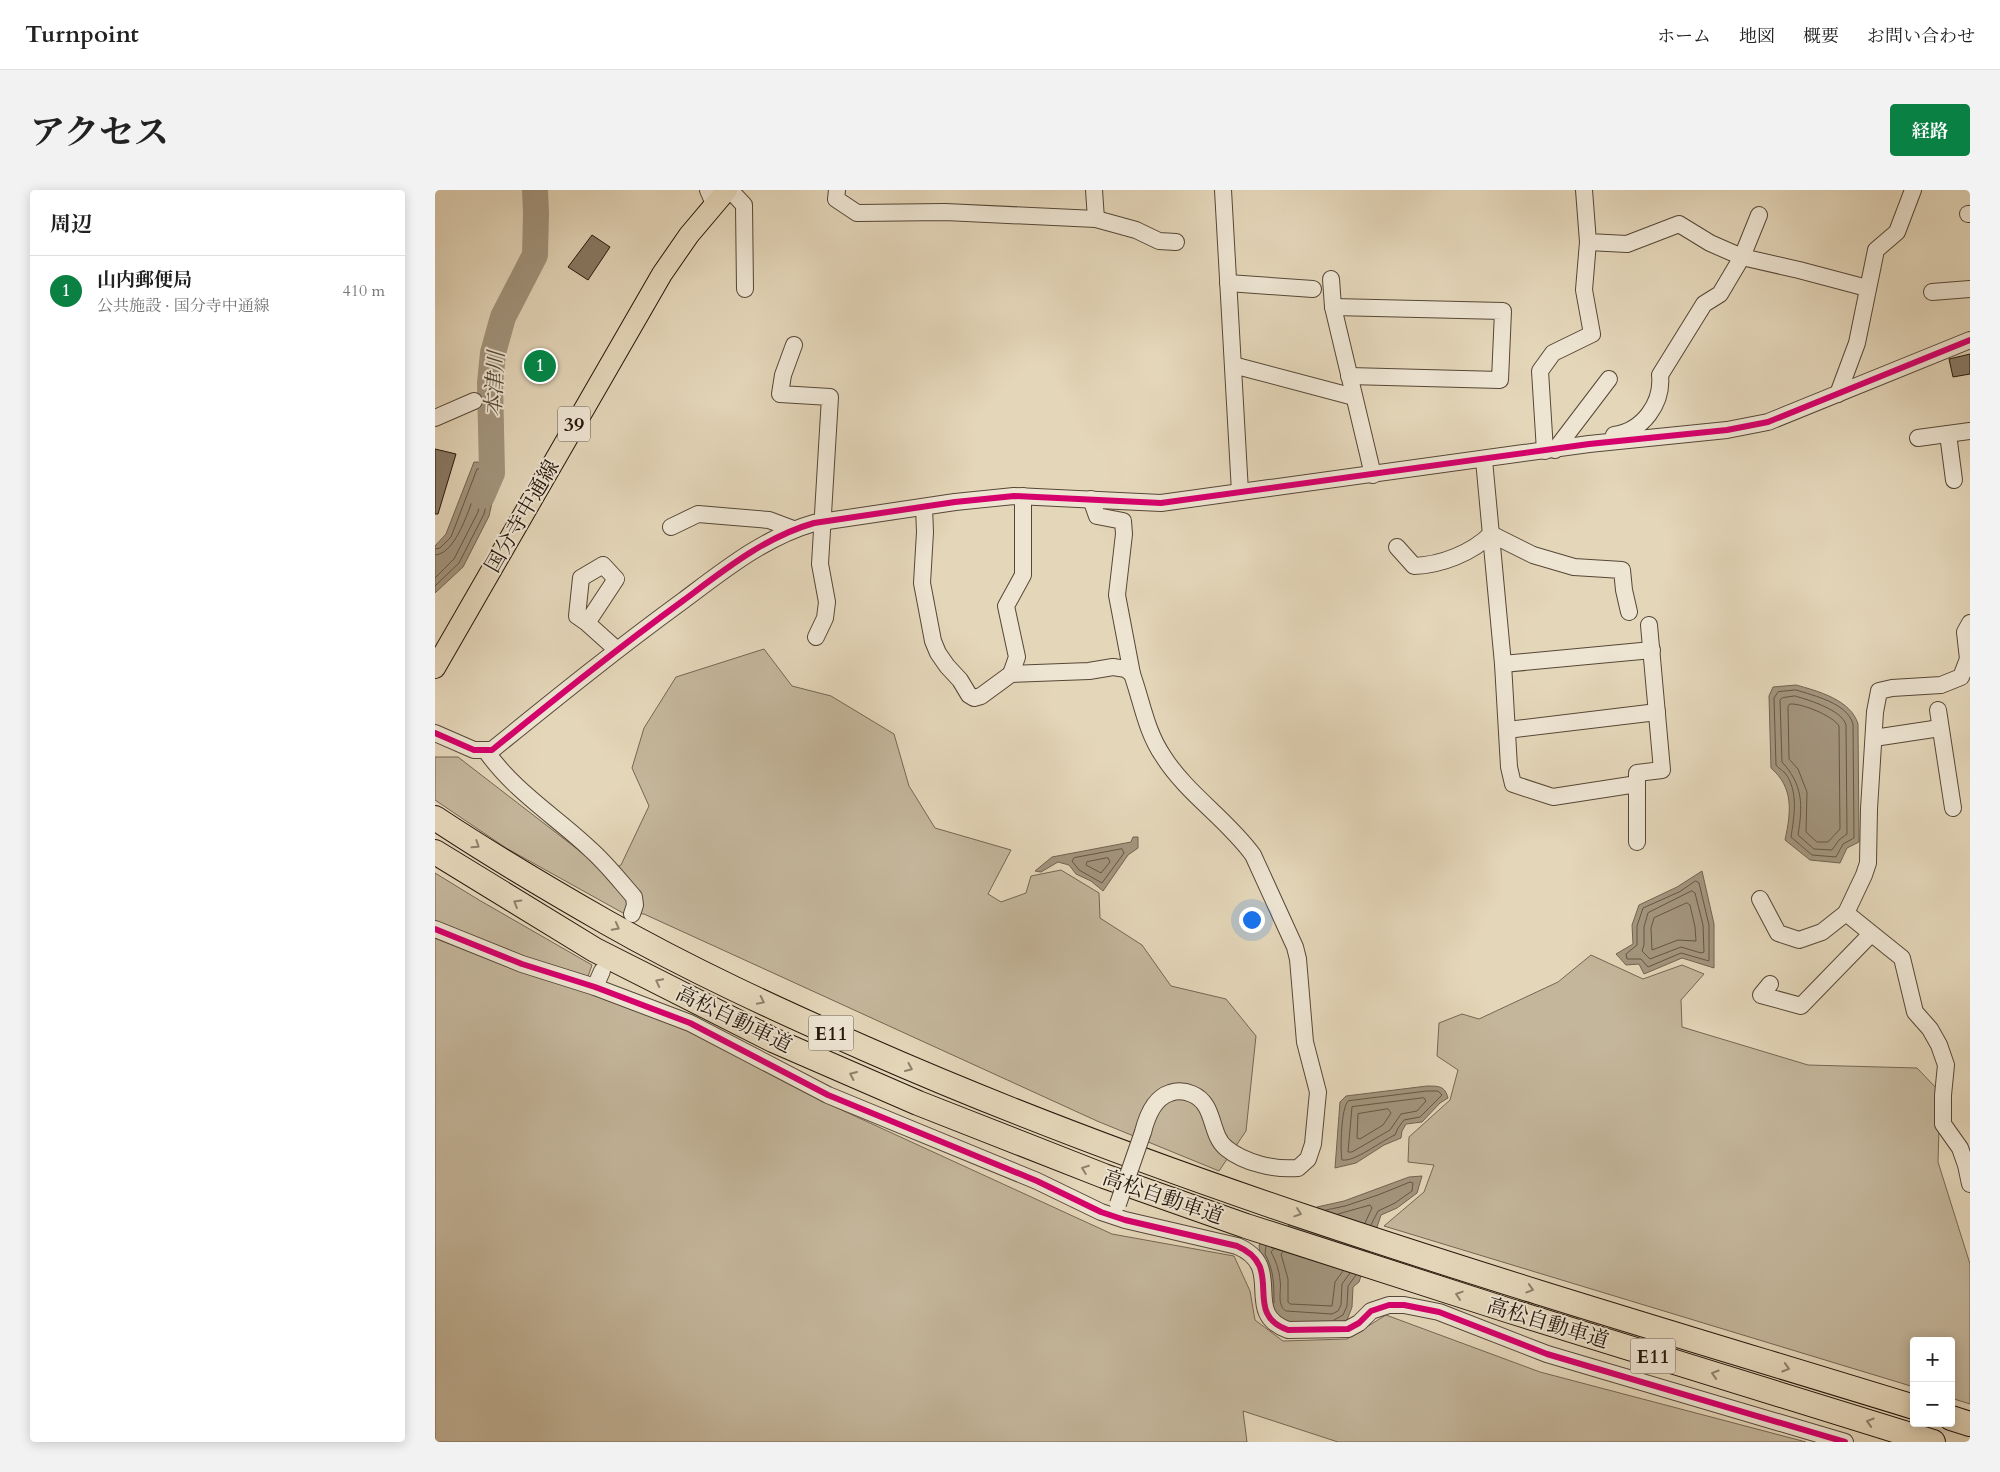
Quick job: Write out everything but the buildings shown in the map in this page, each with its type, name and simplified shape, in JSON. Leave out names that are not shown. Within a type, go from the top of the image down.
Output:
[{"type":"highway","name":"高松自動車道","points":[[435,818],[495,857],[609,924],[777,1009],[945,1084],[1107,1147],[1251,1198],[1384,1242],[1910,1406]]},
{"type":"highway","name":"高松自動車道","points":[[435,852],[595,950],[773,1040],[917,1104],[1104,1176],[1246,1226],[1510,1311],[1933,1442]]},
{"type":"highway","points":[[1955,1419],[1970,1424]]},
{"type":"main road","name":"国分寺中通線","points":[[435,668],[662,274],[720,194]]},
{"type":"street","points":[[837,190],[836,198],[857,213],[945,212],[1096,219],[1136,230],[1159,241],[1176,242]]},
{"type":"street","points":[[1094,190],[1096,219]]},
{"type":"street","points":[[1223,190],[1240,492]]},
{"type":"street","points":[[1550,450],[1540,371],[1553,354],[1592,334],[1584,290],[1587,242],[1584,190]]},
{"type":"street","points":[[1838,394],[1857,343],[1875,250],[1897,232],[1913,190]]},
{"type":"street","points":[[720,194],[744,205],[745,289]]},
{"type":"street","points":[[1589,444],[1593,437],[1625,433],[1641,424],[1658,399],[1661,384],[1660,375],[1704,304],[1720,294],[1742,257],[1759,216]]},
{"type":"street","points":[[1587,242],[1627,244],[1679,224],[1710,243],[1742,257],[1867,288]]},
{"type":"street","points":[[1331,279],[1333,307],[1373,475]]},
{"type":"street","points":[[1228,283],[1313,289]]},
{"type":"street","points":[[1932,292],[1970,290]]},
{"type":"street","points":[[1333,307],[1503,311],[1500,380],[1349,376]]},
{"type":"street","points":[[435,732],[474,750],[492,750],[616,649],[731,565],[793,529],[822,522],[985,498],[1023,496],[1161,503],[1485,460],[1589,444],[1727,430],[1768,422],[1970,340]]},
{"type":"street","points":[[794,345],[783,375],[780,394],[830,397],[820,564],[827,602],[825,618],[816,636]]},
{"type":"street","points":[[1233,365],[1354,397]]},
{"type":"street","points":[[1550,450],[1609,379]]},
{"type":"street","points":[[435,418],[474,401]]},
{"type":"street","points":[[1918,438],[1970,431]]},
{"type":"street","points":[[1948,434],[1954,480]]},
{"type":"street","points":[[1485,460],[1503,664],[1509,767],[1513,784],[1553,797],[1637,784]]},
{"type":"street","points":[[1011,674],[1017,657],[1006,606],[1023,575],[1023,496]]},
{"type":"street","points":[[1091,499],[1097,516],[1123,521],[1124,534],[1117,595],[1132,674],[1147,726],[1163,757],[1203,802],[1244,842],[1263,873],[1296,953],[1305,1042],[1318,1092],[1313,1144],[1308,1159],[1298,1168],[1261,1164],[1230,1151],[1223,1146],[1211,1115],[1197,1096],[1186,1092],[1174,1092],[1158,1100],[1150,1112],[1116,1211]]},
{"type":"street","points":[[924,507],[925,532],[922,583],[933,641],[938,653],[969,695],[974,698],[981,696],[1011,674],[1113,667],[1126,668],[1132,674]]},
{"type":"street","points":[[671,527],[698,514],[769,520],[793,529]]},
{"type":"street","points":[[1397,547],[1414,566],[1433,565],[1480,545],[1491,534]]},
{"type":"street","points":[[1491,534],[1533,555],[1574,567],[1622,570],[1629,612]]},
{"type":"street","points":[[587,623],[616,649]]},
{"type":"street","points":[[1760,899],[1778,933],[1799,940],[1822,932],[1846,914],[1868,863],[1873,738],[1876,700],[1879,691],[1892,688],[1941,685],[1961,677],[1969,659],[1965,632],[1970,623]]},
{"type":"street","points":[[1637,842],[1637,773],[1662,770],[1649,625]]},
{"type":"street","points":[[1503,664],[1651,650]]},
{"type":"street","points":[[1938,710],[1953,808]]},
{"type":"street","points":[[1507,730],[1657,712]]},
{"type":"street","points":[[1873,738],[1940,728]]},
{"type":"street","points":[[486,751],[516,786],[591,849],[635,897],[632,914]]},
{"type":"street","points":[[1846,914],[1902,958],[1915,1012],[1930,1029],[1939,1045],[1946,1065],[1943,1124],[1960,1148],[1970,1184]]},
{"type":"street","points":[[435,929],[522,964],[595,987],[690,1023],[828,1095],[1029,1177],[1116,1211],[1237,1246],[1248,1251],[1255,1257],[1263,1271],[1264,1306],[1267,1315],[1273,1323],[1288,1330],[1348,1329],[1359,1323],[1371,1311],[1389,1305],[1404,1305],[1439,1312],[1547,1354],[1845,1442]]},
{"type":"street","points":[[1770,984],[1761,995],[1801,1006],[1871,934]]},
{"type":"street","points":[[595,987],[602,971]]},
{"type":"shaded area","points":[[764,649],[792,686],[831,696],[894,734],[909,786],[935,828],[1011,850],[988,894],[1001,902],[1026,893],[1031,876],[1061,870],[1099,893],[1100,918],[1142,945],[1171,986],[1226,999],[1256,1036],[1246,1131],[1219,1171],[1097,1121],[644,914],[623,913],[506,848],[435,800],[435,757],[458,757],[607,872],[621,865],[649,806],[632,768],[644,728],[676,677]]},
{"type":"shaded area","points":[[435,873],[592,965],[584,988],[686,1028],[822,1101],[1112,1234],[1234,1256],[1250,1291],[1255,1320],[1283,1341],[1347,1339],[1386,1315],[1540,1372],[1806,1442],[1338,1442],[1243,1411],[1247,1442],[435,1442]]},
{"type":"shaded area","points":[[1591,955],[1643,979],[1682,965],[1704,974],[1681,1000],[1682,1027],[1808,1065],[1917,1068],[1940,1092],[1938,1162],[1970,1264],[1970,1404],[1955,1399],[1955,1337],[1910,1337],[1910,1386],[1384,1226],[1424,1192],[1434,1165],[1408,1162],[1409,1137],[1450,1100],[1458,1070],[1437,1056],[1439,1023],[1462,1014],[1479,1019],[1558,982]]},
{"type":"water","points":[[474,462],[501,463],[489,516],[463,567],[435,593],[435,546],[446,534]]},
{"type":"water","points":[[1796,685],[1814,690],[1841,703],[1854,716],[1858,724],[1859,842],[1847,848],[1840,863],[1810,860],[1785,840],[1789,820],[1789,801],[1784,784],[1771,768],[1769,696],[1773,687]]},
{"type":"water","points":[[1133,837],[1138,837],[1138,848],[1128,855],[1103,891],[1091,881],[1076,874],[1069,865],[1058,862],[1041,872],[1035,871],[1052,857],[1131,842]]},
{"type":"water","points":[[1702,871],[1714,924],[1714,968],[1682,958],[1644,974],[1639,964],[1626,965],[1616,954],[1633,944],[1632,925],[1639,905],[1677,887]]},
{"type":"water","points":[[1427,1086],[1441,1087],[1448,1098],[1440,1103],[1422,1122],[1406,1124],[1401,1138],[1384,1145],[1356,1163],[1335,1168],[1340,1102],[1346,1096]]},
{"type":"water","points":[[1422,1176],[1417,1193],[1397,1208],[1381,1215],[1359,1282],[1353,1287],[1352,1307],[1347,1320],[1334,1325],[1282,1322],[1272,1316],[1259,1245],[1317,1207],[1344,1201],[1409,1177]]},
{"type":"waterway","name":"本津川","points":[[482,496],[492,473],[490,383],[493,353],[503,317],[535,255],[535,190]]},
{"type":"cycle path","points":[[435,733],[474,750],[492,750],[611,655],[730,566],[779,537],[814,523],[955,502],[1014,496],[1161,503],[1589,444],[1727,430],[1768,422],[1970,340]]},
{"type":"cycle path","points":[[435,929],[522,964],[595,987],[690,1023],[828,1095],[1037,1181],[1101,1212],[1125,1220],[1237,1246],[1252,1255],[1259,1266],[1267,1313],[1274,1322],[1288,1330],[1348,1329],[1359,1323],[1371,1311],[1389,1305],[1404,1305],[1439,1312],[1547,1354],[1845,1442]]},
{"type":"place","name":"山内郵便局","points":[[540,366]]}]
